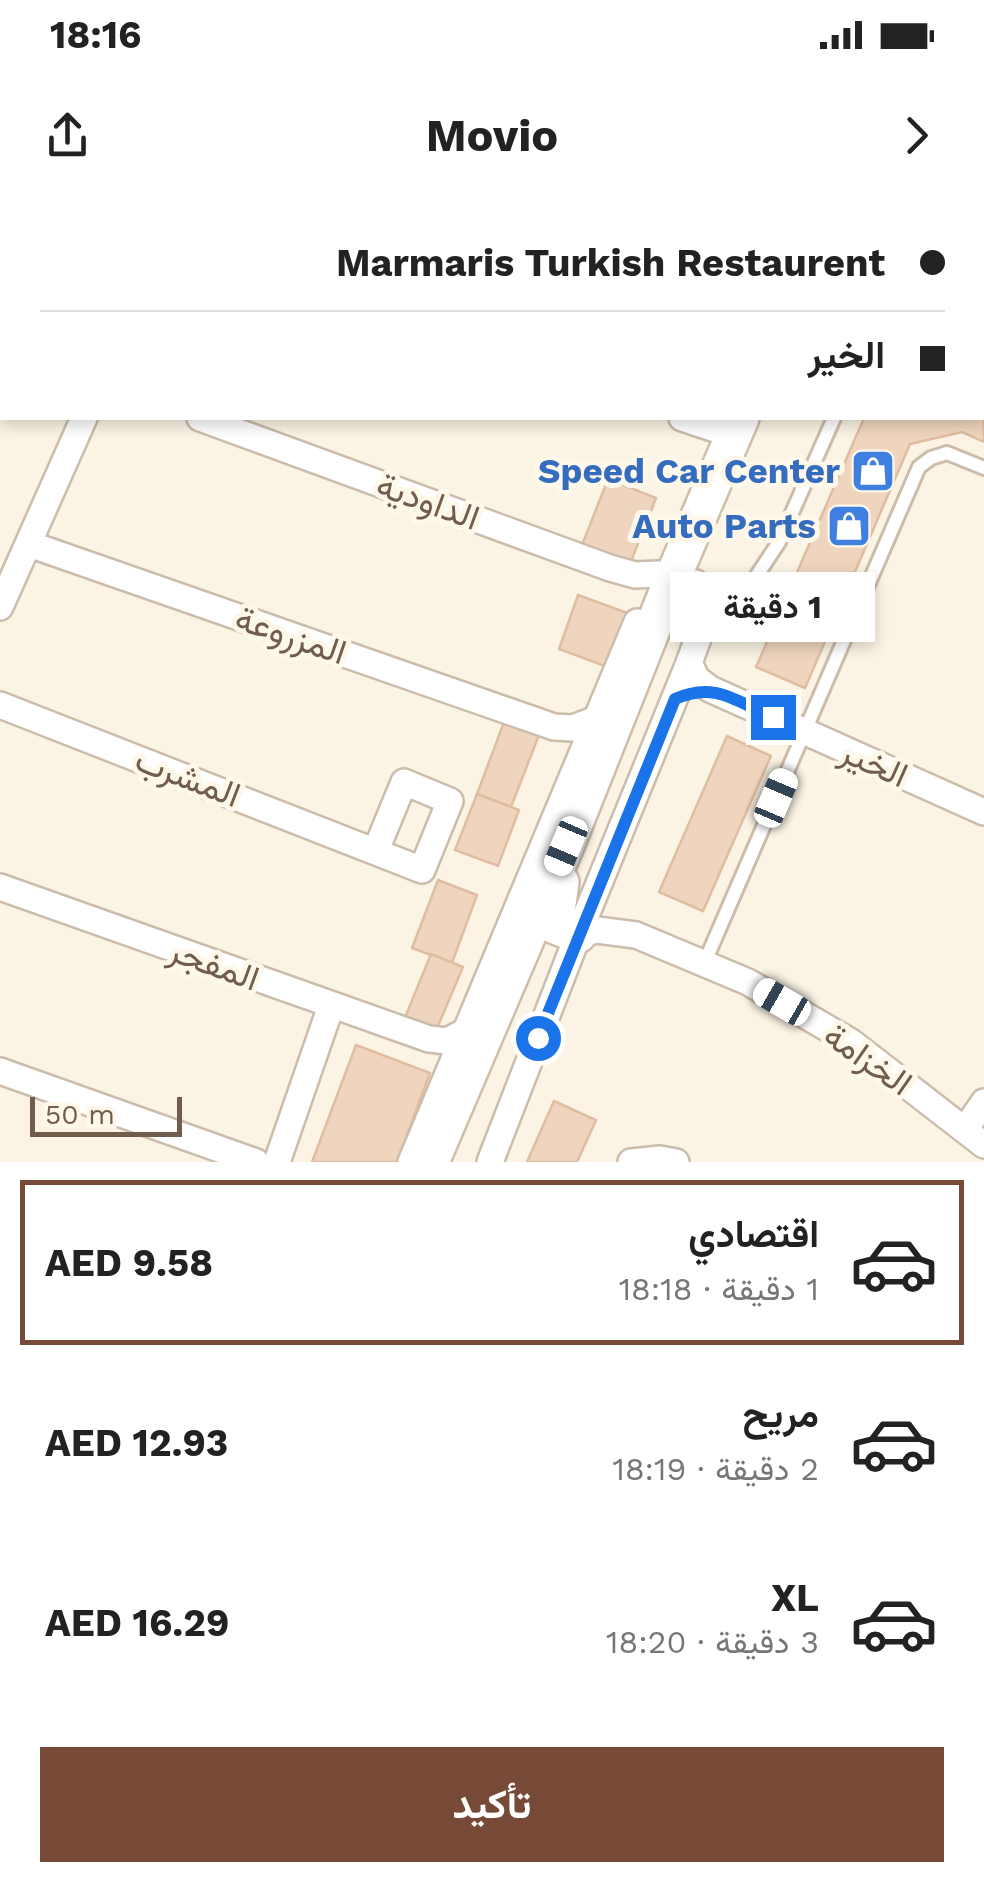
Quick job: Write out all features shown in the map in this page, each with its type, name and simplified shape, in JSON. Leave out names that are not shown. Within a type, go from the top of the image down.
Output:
[{"type":"main road","points":[[457,1162],[566,931],[696,582],[763,420]]},
{"type":"main road","points":[[426,1126],[450,1091],[566,846],[733,422]]},
{"type":"main road","points":[[566,846],[566,931]]},
{"type":"main road","points":[[432,1162],[450,1091]]},
{"type":"street","points":[[0,607],[83,420]]},
{"type":"street","name":"الداودية","points":[[205,420],[610,568],[635,575],[658,574]]},
{"type":"street","points":[[450,1091],[466,1031],[594,720],[658,574],[733,422],[708,420]]},
{"type":"street","name":"المزروعة","points":[[28,544],[554,727],[573,728],[594,720]]},
{"type":"street","points":[[490,1162],[566,931],[602,878],[701,630],[696,582]]},
{"type":"street","name":"الخير","points":[[689,663],[697,679],[710,689],[984,812]]},
{"type":"street","points":[[675,699],[692,691],[710,689]]},
{"type":"street","name":"المشرب","points":[[0,705],[376,850]]},
{"type":"street","points":[[554,727],[569,741],[577,762]]},
{"type":"street","points":[[602,878],[619,920],[636,935]]},
{"type":"street","name":"المفجر","points":[[0,887],[429,1039]]},
{"type":"street","name":"الخزامة","points":[[566,931],[616,930],[636,935],[748,982],[851,1042],[975,1137]]},
{"type":"street","points":[[276,1162],[331,1006]]},
{"type":"street","points":[[429,1039],[448,1041],[466,1031]]},
{"type":"street","points":[[429,1039],[442,1055],[450,1091]]},
{"type":"street","points":[[0,1071],[256,1162]]},
{"type":"street","points":[[975,1137],[984,1102]]},
{"type":"street","points":[[411,1162],[426,1126]]},
{"type":"street","points":[[631,1162],[676,1162]]},
{"type":"lane","points":[[701,630],[736,607],[778,542],[833,420]]},
{"type":"lane","points":[[704,964],[919,467],[947,453],[984,468]]},
{"type":"building","points":[[863,420],[983,420],[984,442],[962,432],[910,444],[805,688],[756,667]]},
{"type":"building","points":[[608,479],[656,498],[630,564],[582,545]]},
{"type":"building","points":[[578,595],[630,614],[610,668],[559,649]]},
{"type":"building","points":[[504,722],[539,735],[511,807],[477,794]]},
{"type":"building","points":[[727,736],[771,756],[703,911],[659,892]]},
{"type":"building","points":[[477,794],[519,810],[498,866],[455,850]]},
{"type":"building","points":[[438,880],[477,895],[452,963],[412,948]]},
{"type":"building","points":[[431,954],[463,967],[435,1033],[404,1020]]},
{"type":"building","points":[[356,1045],[430,1073],[397,1162],[312,1162]]},
{"type":"building","points":[[554,1101],[596,1120],[577,1162],[527,1162]]},
{"type":"place","name":"Speed Car Center","points":[[873,471]]},
{"type":"place","name":"Auto Parts","points":[[849,526]]},
{"type":"route","points":[[538,1038],[675,699],[692,691],[710,689],[773,717]]}]
